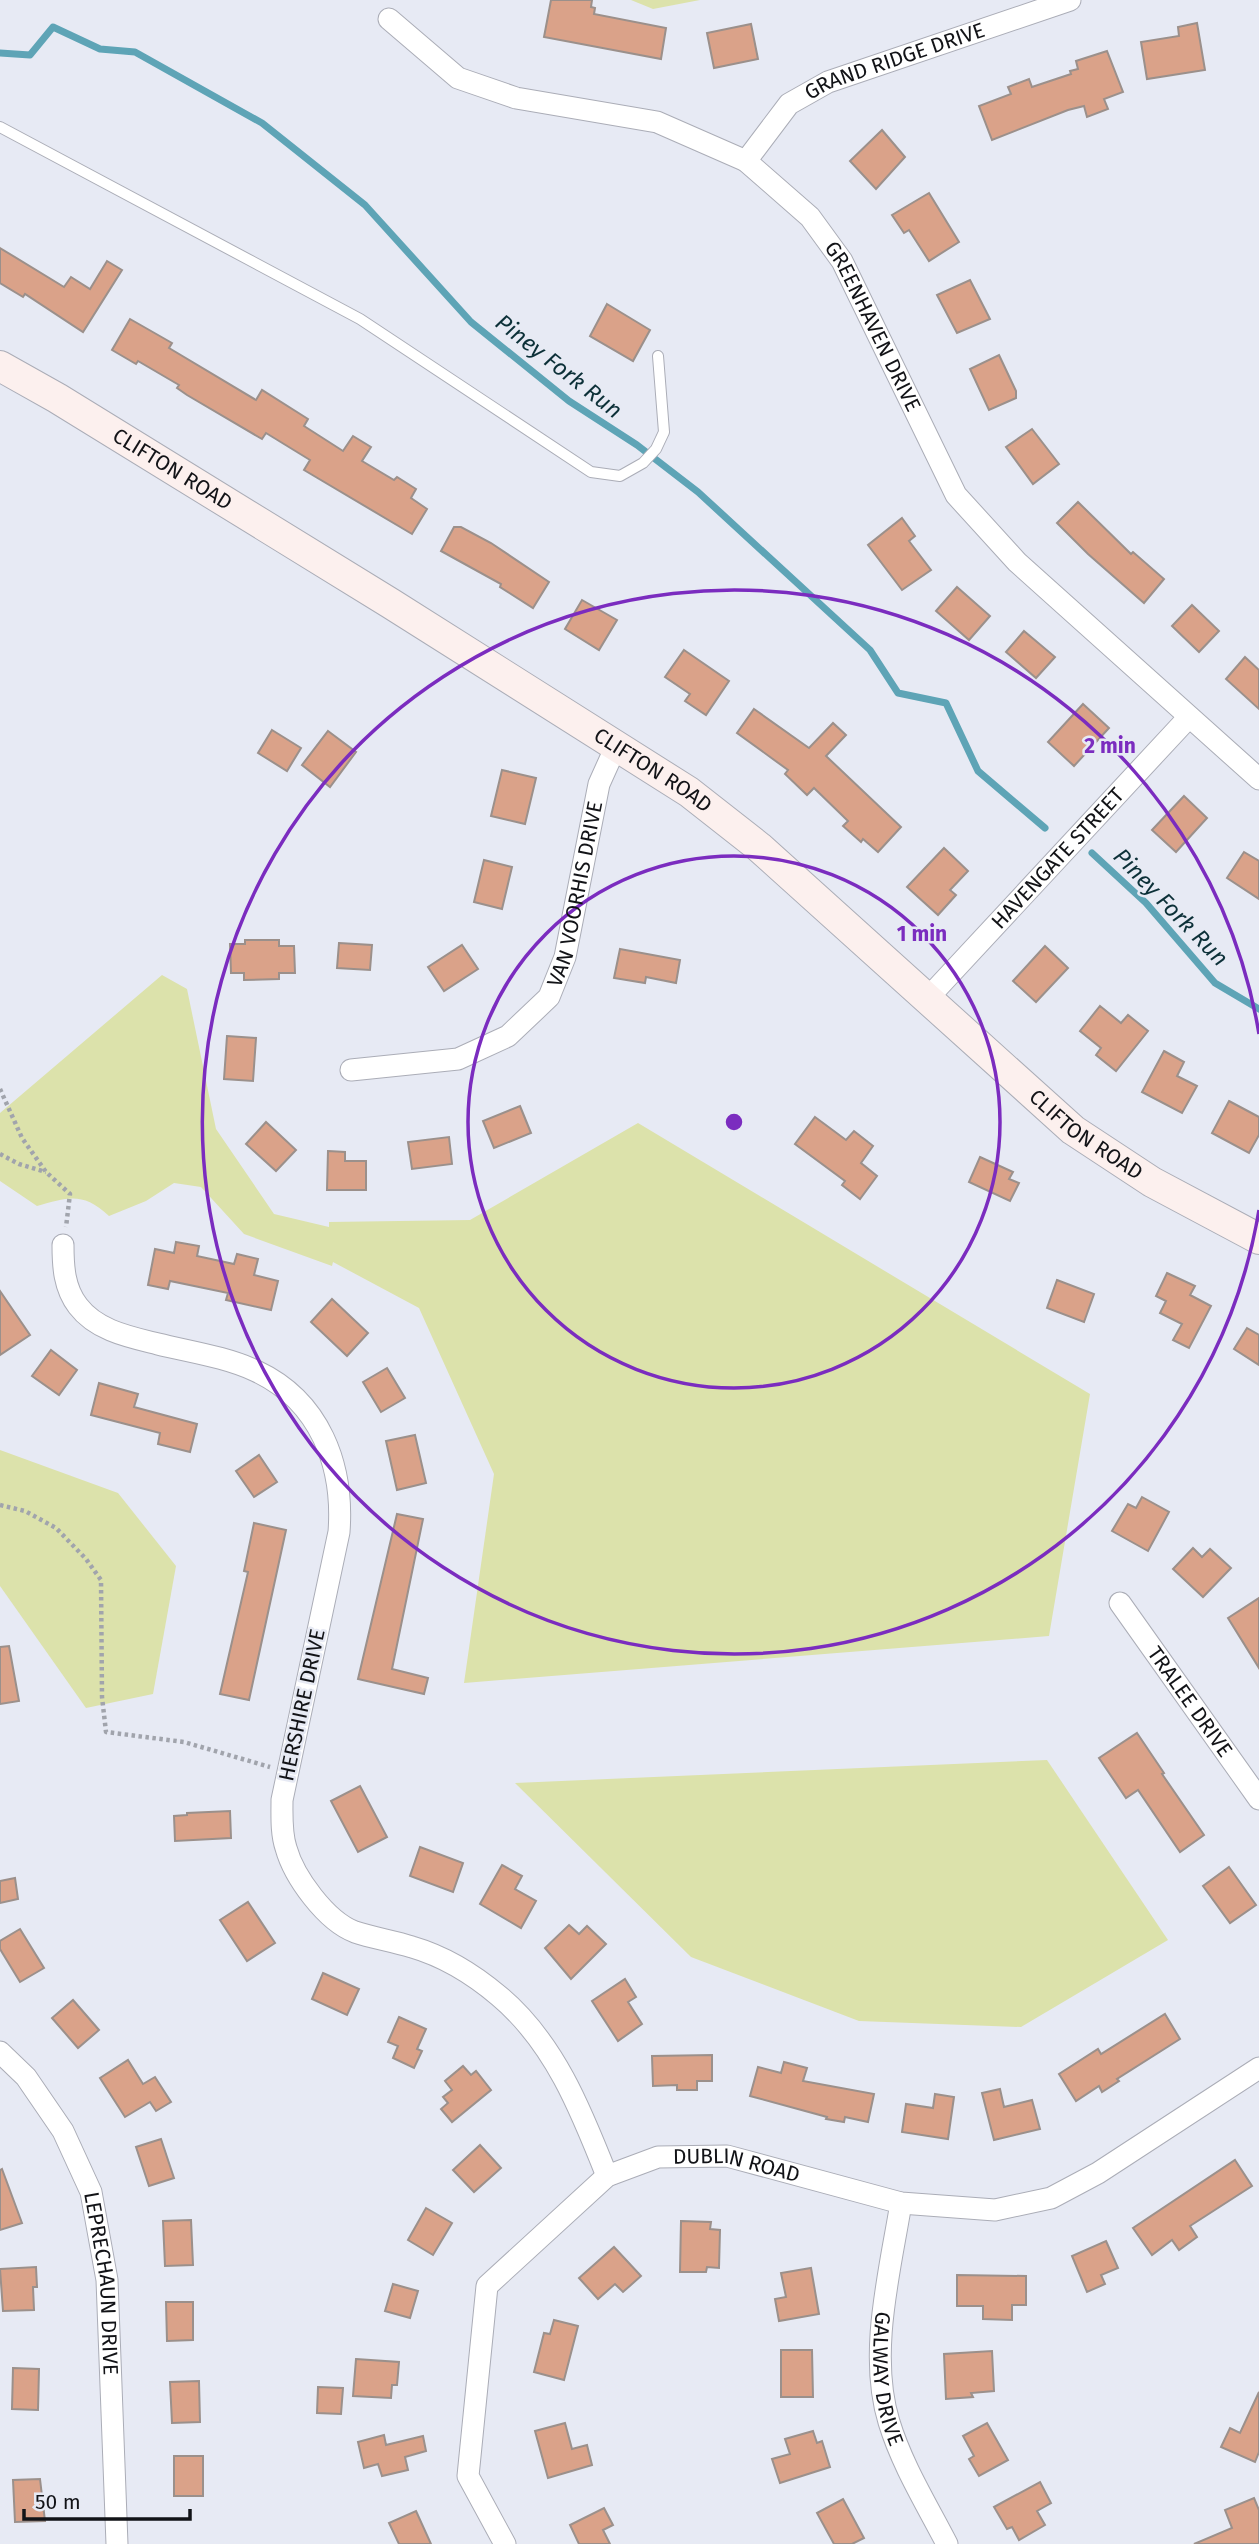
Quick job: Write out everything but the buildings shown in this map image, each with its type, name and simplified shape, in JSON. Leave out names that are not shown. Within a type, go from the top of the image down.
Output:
[{"type":"main road","name":"CLIFTON ROAD","points":[[0,366],[68,405],[617,744],[689,792],[742,832],[1073,1130],[1152,1182],[1259,1239]]},
{"type":"street","name":"GRAND RIDGE DRIVE","points":[[746,161],[789,104],[828,82],[1070,0]]},
{"type":"street","name":"GREENHAVEN DRIVE","points":[[389,19],[458,79],[516,98],[657,122],[746,161],[810,217],[842,261],[956,495],[1017,562],[1259,779]]},
{"type":"street","name":"HAVENGATE STREET","points":[[927,999],[1189,717]]},
{"type":"street","name":"VAN VOORHIS DRIVE","points":[[351,1070],[458,1059],[508,1036],[548,997],[565,957],[599,784],[617,744]]},
{"type":"street","name":"HERSHIRE DRIVE","points":[[63,1245],[66,1282],[77,1305],[89,1317],[120,1334],[233,1362],[257,1371],[276,1382],[309,1415],[330,1450],[339,1492],[339,1532],[282,1800],[285,1845],[301,1882],[338,1922],[354,1931],[436,1955],[476,1979],[531,2026],[567,2086],[607,2176]]},
{"type":"street","name":"TRALEE DRIVE","points":[[1120,1603],[1259,1799]]},
{"type":"street","name":"LEPRECHAUN DRIVE","points":[[0,2052],[26,2077],[63,2131],[91,2192],[107,2280],[117,2544]]},
{"type":"street","name":"DUBLIN ROAD","points":[[505,2544],[468,2476],[487,2286],[607,2176],[658,2157],[727,2156],[901,2203],[995,2210],[1051,2198],[1098,2173],[1259,2068]]},
{"type":"street","name":"GALWAY DRIVE","points":[[901,2203],[887,2292],[880,2368],[889,2421],[914,2482],[947,2544]]},
{"type":"lane","points":[[0,127],[360,319],[592,472],[620,476],[643,463],[656,449],[664,432],[658,356]]},
{"type":"path","points":[[0,1089],[22,1138],[47,1172],[68,1192],[71,1198],[69,1207]]},
{"type":"path","points":[[0,1154],[19,1164],[47,1172]]},
{"type":"path","points":[[0,1505],[25,1511],[55,1528],[86,1559],[101,1580],[102,1697],[106,1732],[199,1745],[287,1772]]},
{"type":"green space","points":[[631,0],[700,0],[653,9]]},
{"type":"green space","points":[[162,975],[187,989],[216,1129],[274,1214],[329,1227],[329,1222],[470,1220],[638,1123],[1090,1394],[1049,1636],[464,1683],[494,1474],[419,1308],[333,1262],[332,1266],[244,1234],[201,1187],[174,1183],[146,1201],[109,1216],[83,1200],[58,1200],[37,1206],[0,1181],[0,1113]]},
{"type":"green space","points":[[0,1450],[118,1493],[176,1566],[153,1694],[86,1708],[0,1586]]},
{"type":"green space","points":[[1047,1760],[1168,1940],[1021,2027],[859,2021],[691,1957],[515,1783]]},
{"type":"waterway","name":"Piney Fork Run","points":[[0,53],[30,55],[53,27],[100,49],[135,52],[262,123],[365,205],[471,322],[569,401],[637,445],[698,492],[870,650],[898,693],[946,703],[978,771],[1045,828]]},
{"type":"waterway","name":"Piney Fork Run","points":[[1092,853],[1146,903],[1215,983],[1259,1009]]}]
